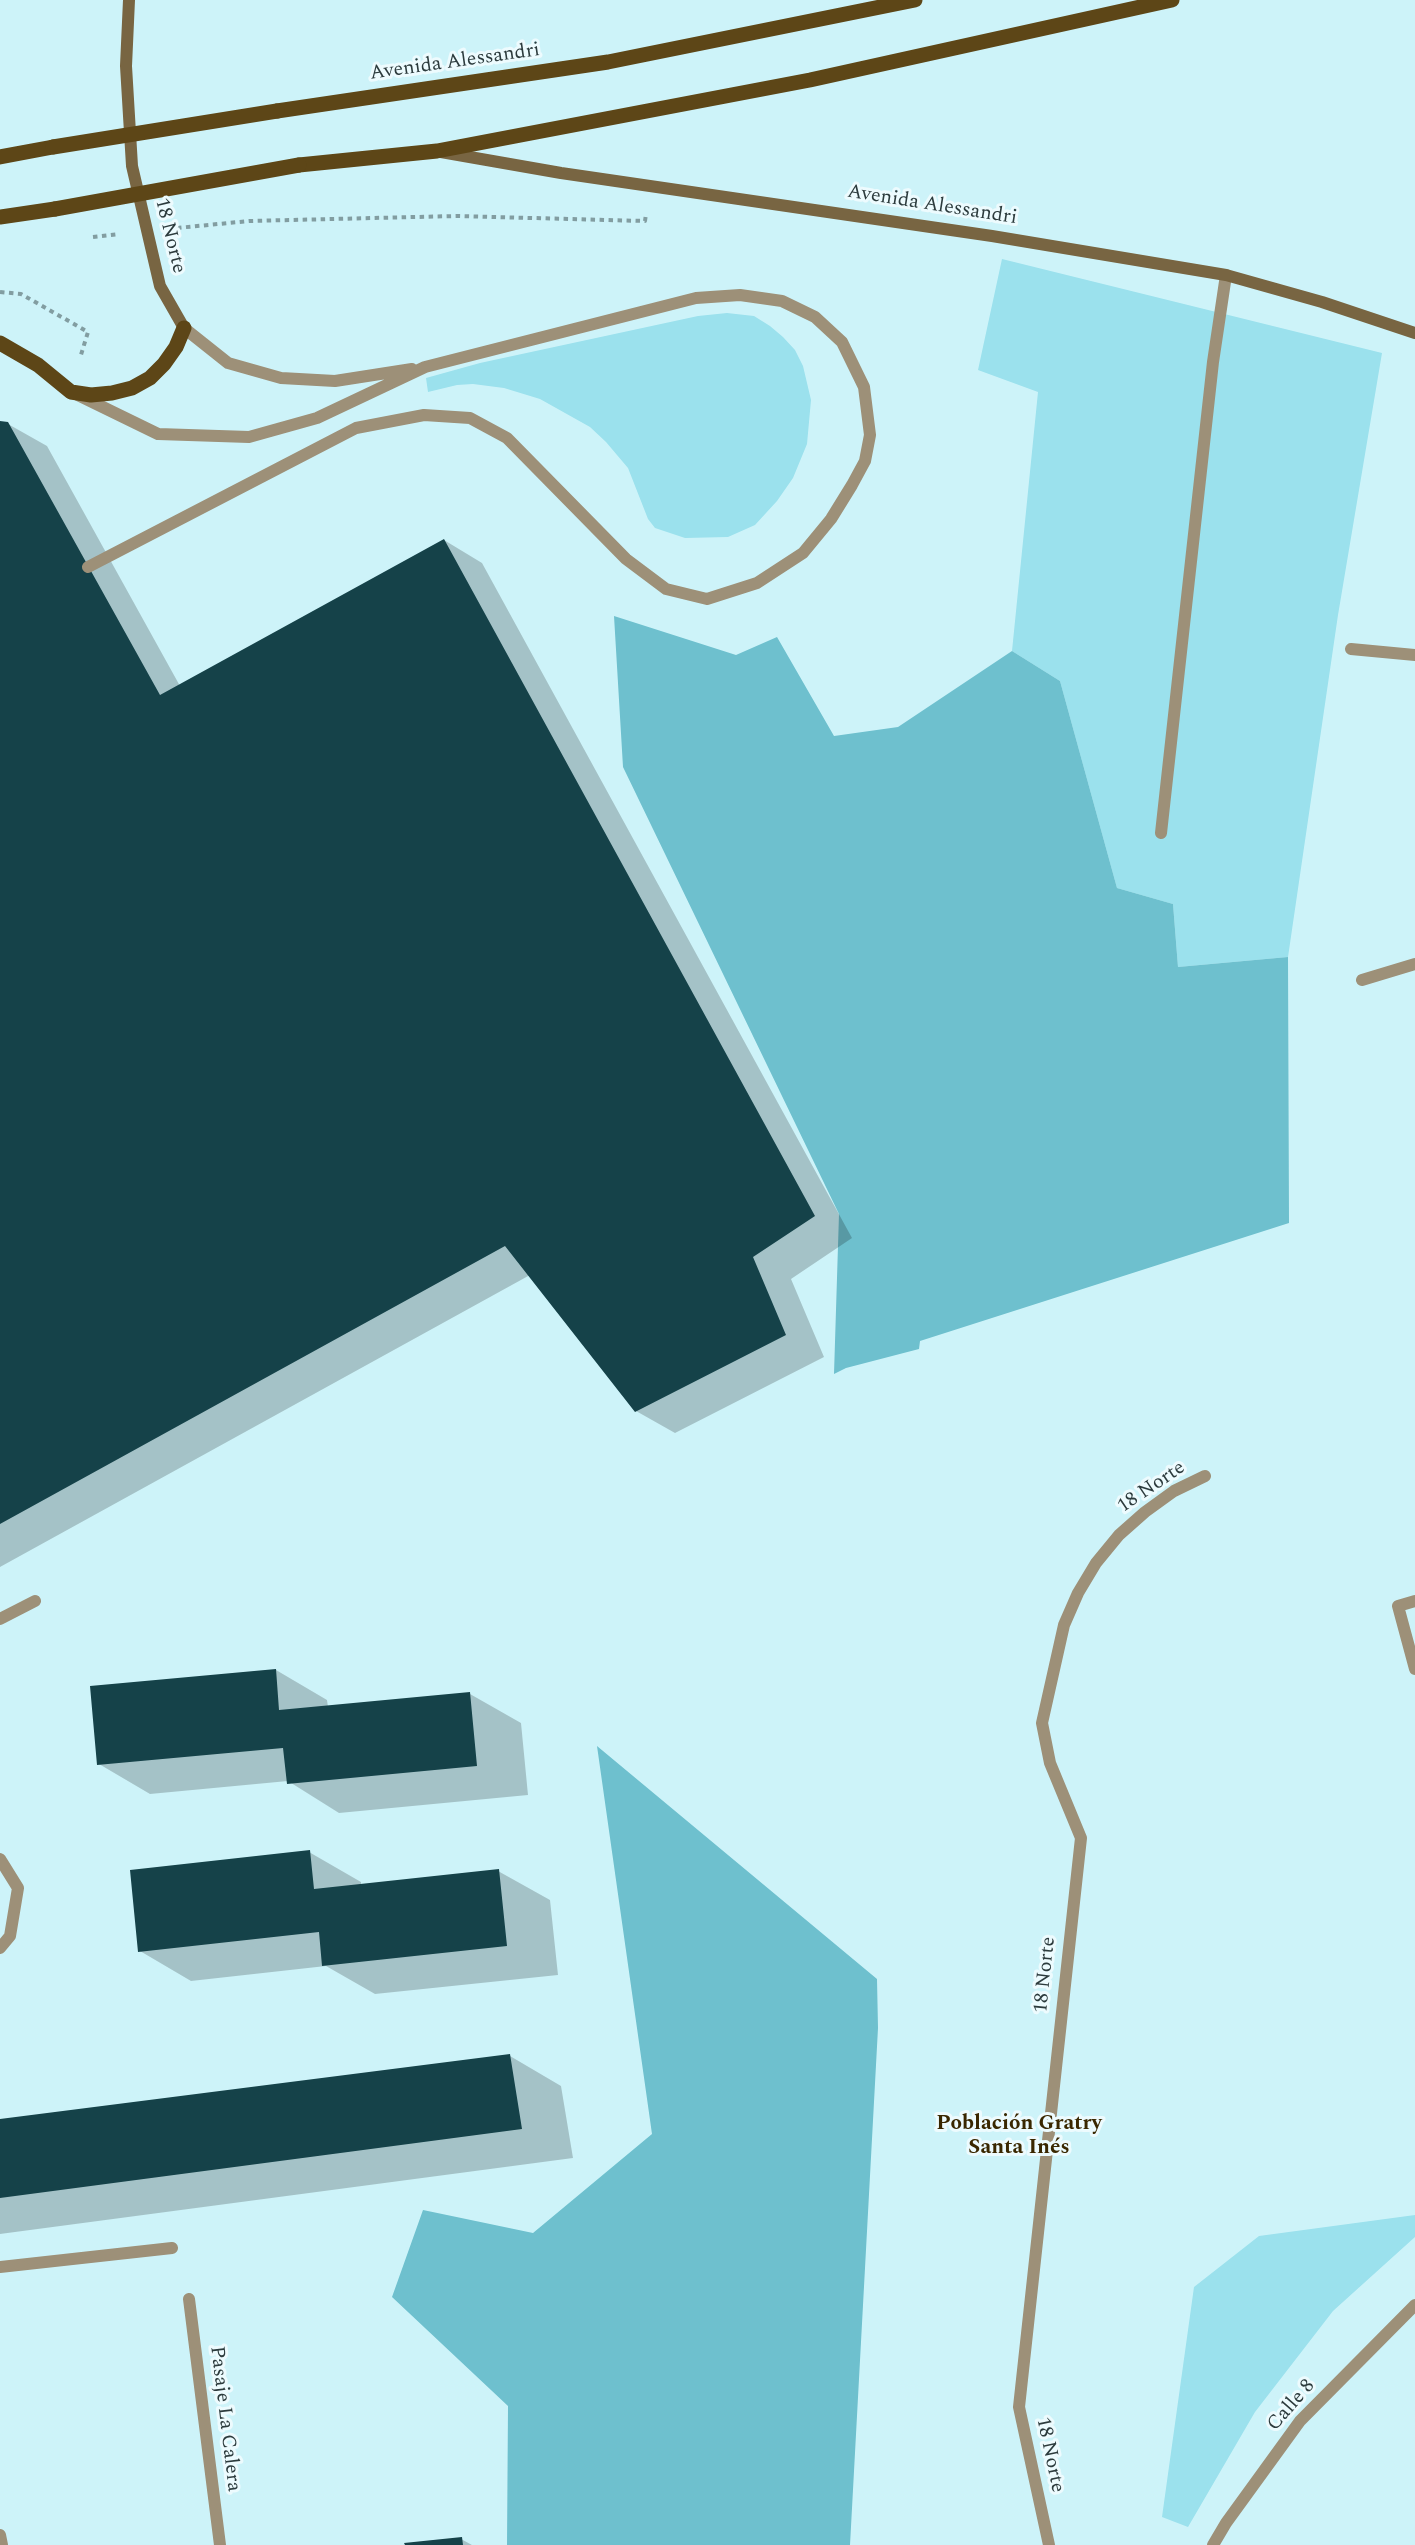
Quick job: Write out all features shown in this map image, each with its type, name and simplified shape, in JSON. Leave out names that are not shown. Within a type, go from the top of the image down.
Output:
[{"type":"main road","name":"Avenida Alessandri","points":[[0,157],[277,111],[608,63],[915,0]]},
{"type":"main road","name":"Avenida Alessandri","points":[[0,217],[299,165],[437,152],[810,80],[1172,0]]},
{"type":"main road","points":[[0,343],[38,365],[71,392],[91,395],[132,388],[150,378],[170,355],[184,328]]},
{"type":"street","name":"18 Norte","points":[[129,0],[126,66],[132,166],[160,286],[184,328],[228,363],[281,378],[335,381],[425,367]]},
{"type":"street","name":"Avenida Alessandri","points":[[437,152],[992,236],[1226,275],[1322,302],[1415,333]]},
{"type":"street","points":[[1161,833],[1213,363],[1226,275]]},
{"type":"street","points":[[71,392],[158,434],[249,437],[317,418],[425,367],[696,298],[740,295],[782,301],[815,317],[842,342],[864,387],[870,435],[865,461],[852,485],[831,519],[803,552],[757,583],[707,599],[666,589],[626,559],[507,438],[470,418],[424,416],[356,428],[88,567]]},
{"type":"street","points":[[1351,649],[1415,655]]},
{"type":"street","points":[[1362,980],[1415,964]]},
{"type":"street","name":"18 Norte","points":[[1048,2545],[1019,2407],[1081,1838],[1050,1762],[1042,1723],[1064,1625],[1078,1593],[1096,1563],[1119,1535],[1145,1512],[1174,1491],[1205,1476]]},
{"type":"street","points":[[0,1619],[35,1601]]},
{"type":"street","points":[[1415,1601],[1398,1606],[1415,1668]]},
{"type":"street","points":[[0,1858],[18,1888],[10,1936],[0,1948]]},
{"type":"street","points":[[0,2267],[172,2248]]},
{"type":"street","name":"Pasaje La Calera","points":[[189,2299],[219,2545]]},
{"type":"street","name":"Calle 8","points":[[1213,2545],[1226,2523],[1300,2421],[1415,2305]]},
{"type":"street","points":[[0,2535],[2,2545]]},
{"type":"path","points":[[166,230],[249,221],[446,217],[645,221],[650,186]]},
{"type":"path","points":[[83,238],[130,233]]},
{"type":"path","points":[[0,292],[21,294],[88,332],[71,392]]},
{"type":"shaded area","points":[[1002,259],[1382,353],[1338,615],[1288,957],[1178,967],[1173,904],[1117,888],[1060,681],[1012,651],[1038,392],[978,370]]},
{"type":"shaded area","points":[[727,313],[754,316],[783,337],[795,350],[803,366],[811,400],[807,444],[793,478],[777,501],[755,525],[728,537],[685,538],[655,528],[648,519],[628,468],[606,442],[590,427],[540,399],[504,388],[473,384],[457,385],[428,392],[426,378],[480,363],[698,316]]},
{"type":"shaded area","points":[[614,616],[736,655],[777,637],[834,736],[898,727],[1012,651],[1060,681],[1117,888],[1173,904],[1178,967],[1288,957],[1289,1223],[920,1341],[919,1349],[846,1368],[834,1374],[839,1214],[623,767]]},
{"type":"shaded area","points":[[597,1746],[877,1979],[878,2028],[850,2545],[507,2545],[508,2406],[392,2297],[423,2210],[533,2233],[652,2134]]},
{"type":"shaded area","points":[[1415,2215],[1415,2237],[1333,2311],[1255,2412],[1188,2527],[1162,2517],[1194,2287],[1259,2236]]},
{"type":"building","points":[[0,421],[8,422],[160,695],[444,539],[815,1216],[753,1257],[786,1335],[635,1412],[505,1246],[0,1524]]},
{"type":"building","points":[[276,1669],[279,1710],[470,1692],[477,1766],[287,1784],[283,1748],[97,1765],[90,1686]]},
{"type":"building","points":[[310,1850],[314,1889],[499,1869],[507,1946],[322,1966],[319,1932],[138,1952],[130,1870]]},
{"type":"building","points":[[510,2054],[522,2129],[0,2198],[0,2119]]},
{"type":"building","points":[[462,2537],[463,2545],[405,2545],[404,2543]]},
{"type":"district","name":"Población Gratry Santa Inés","points":[[1019,2137]]}]
